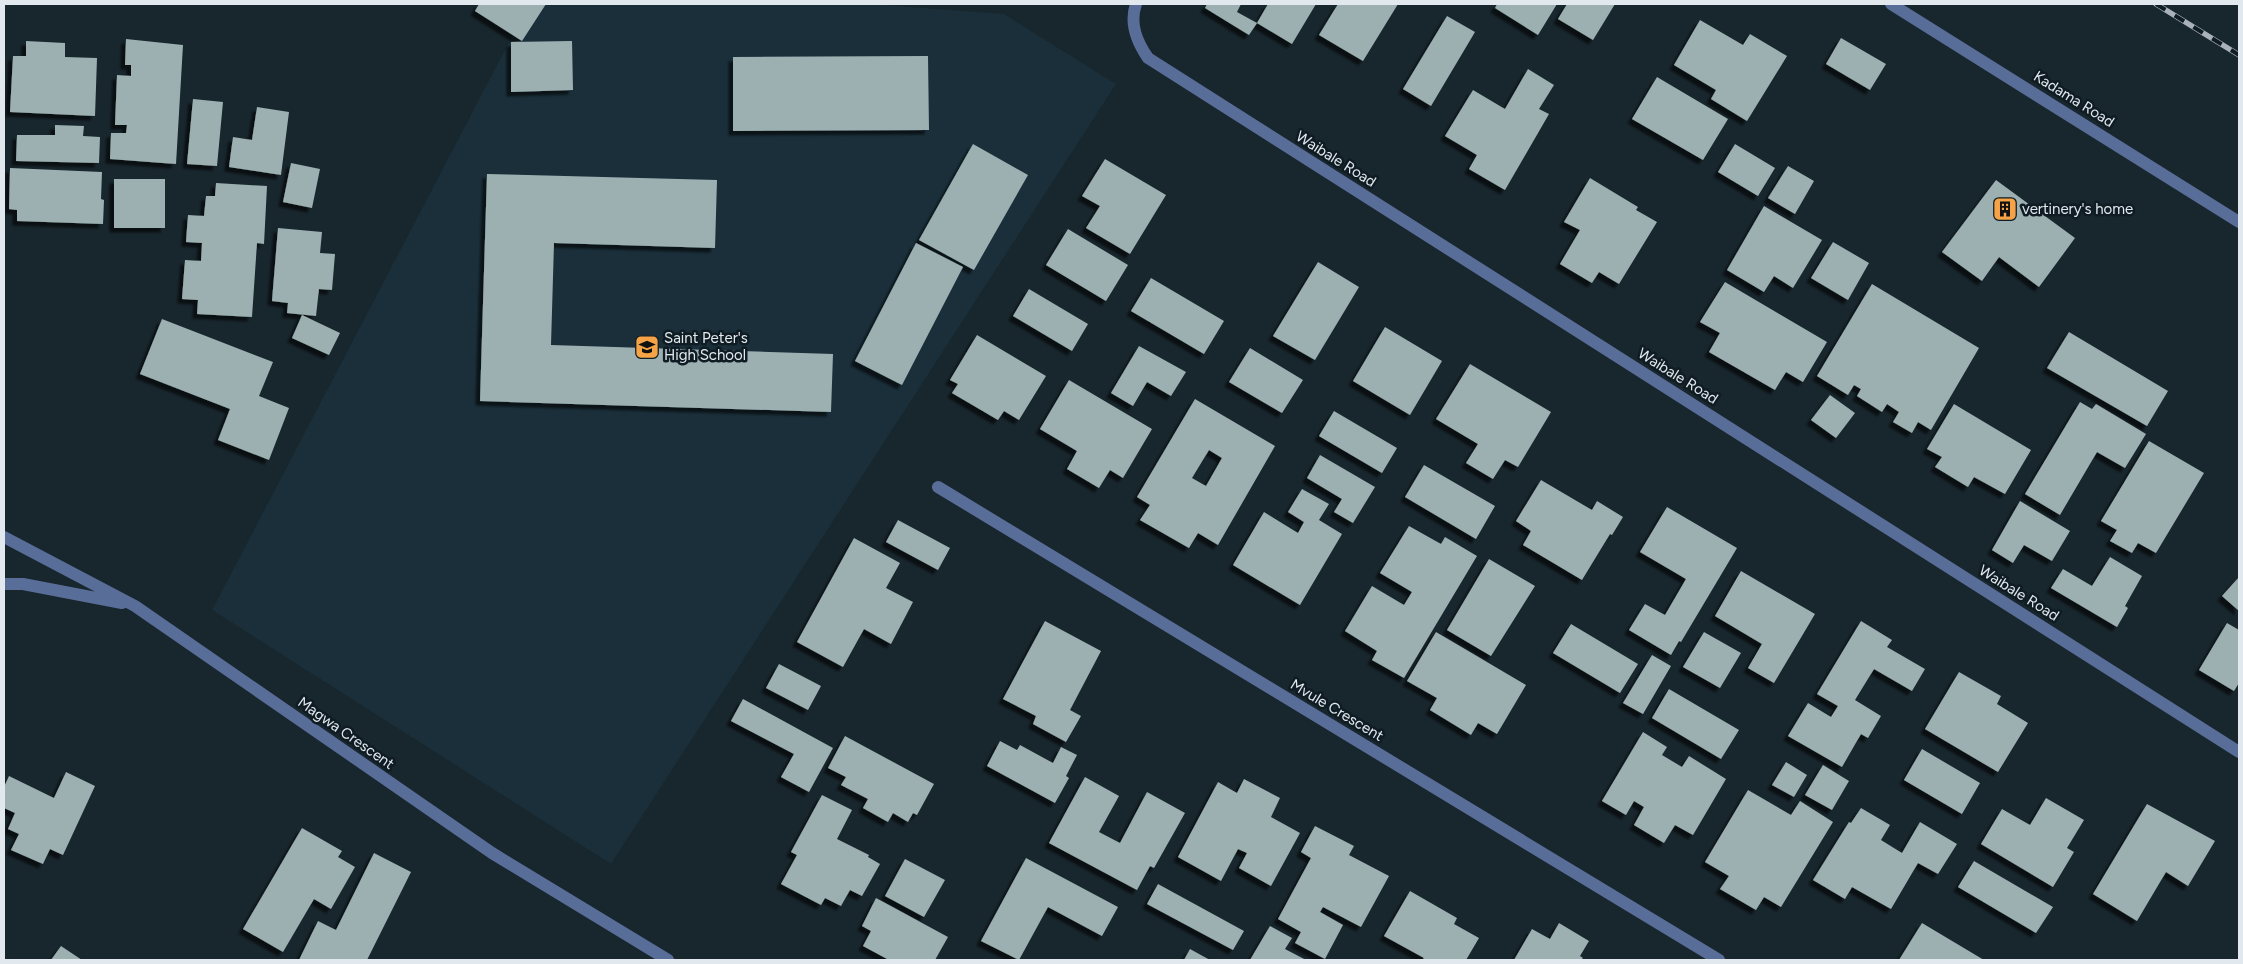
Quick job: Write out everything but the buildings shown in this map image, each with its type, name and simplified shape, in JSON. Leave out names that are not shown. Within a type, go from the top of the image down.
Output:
[{"type":"street","name":"Waibale Road","points":[[1136,4],[1135,33],[1137,41],[1148,58],[2239,752]]},
{"type":"street","name":"Kadama Road","points":[[1891,4],[2239,222]]},
{"type":"street","name":"Mvule Crescent","points":[[938,487],[1719,960]]},
{"type":"street","name":"Magwa Crescent","points":[[4,537],[135,606],[492,854],[668,960]]},
{"type":"street","points":[[4,584],[23,584],[135,606]]},
{"type":"shaded area","name":"Saint Peter's High School","points":[[529,4],[871,4],[1004,14],[1116,84],[611,864],[212,610]]},
{"type":"railway","points":[[2156,4],[2239,55]]},
{"type":"place","name":"vertinery's home","points":[[2005,209]]},
{"type":"place","name":"Saint Peter's High School","points":[[647,347]]}]
